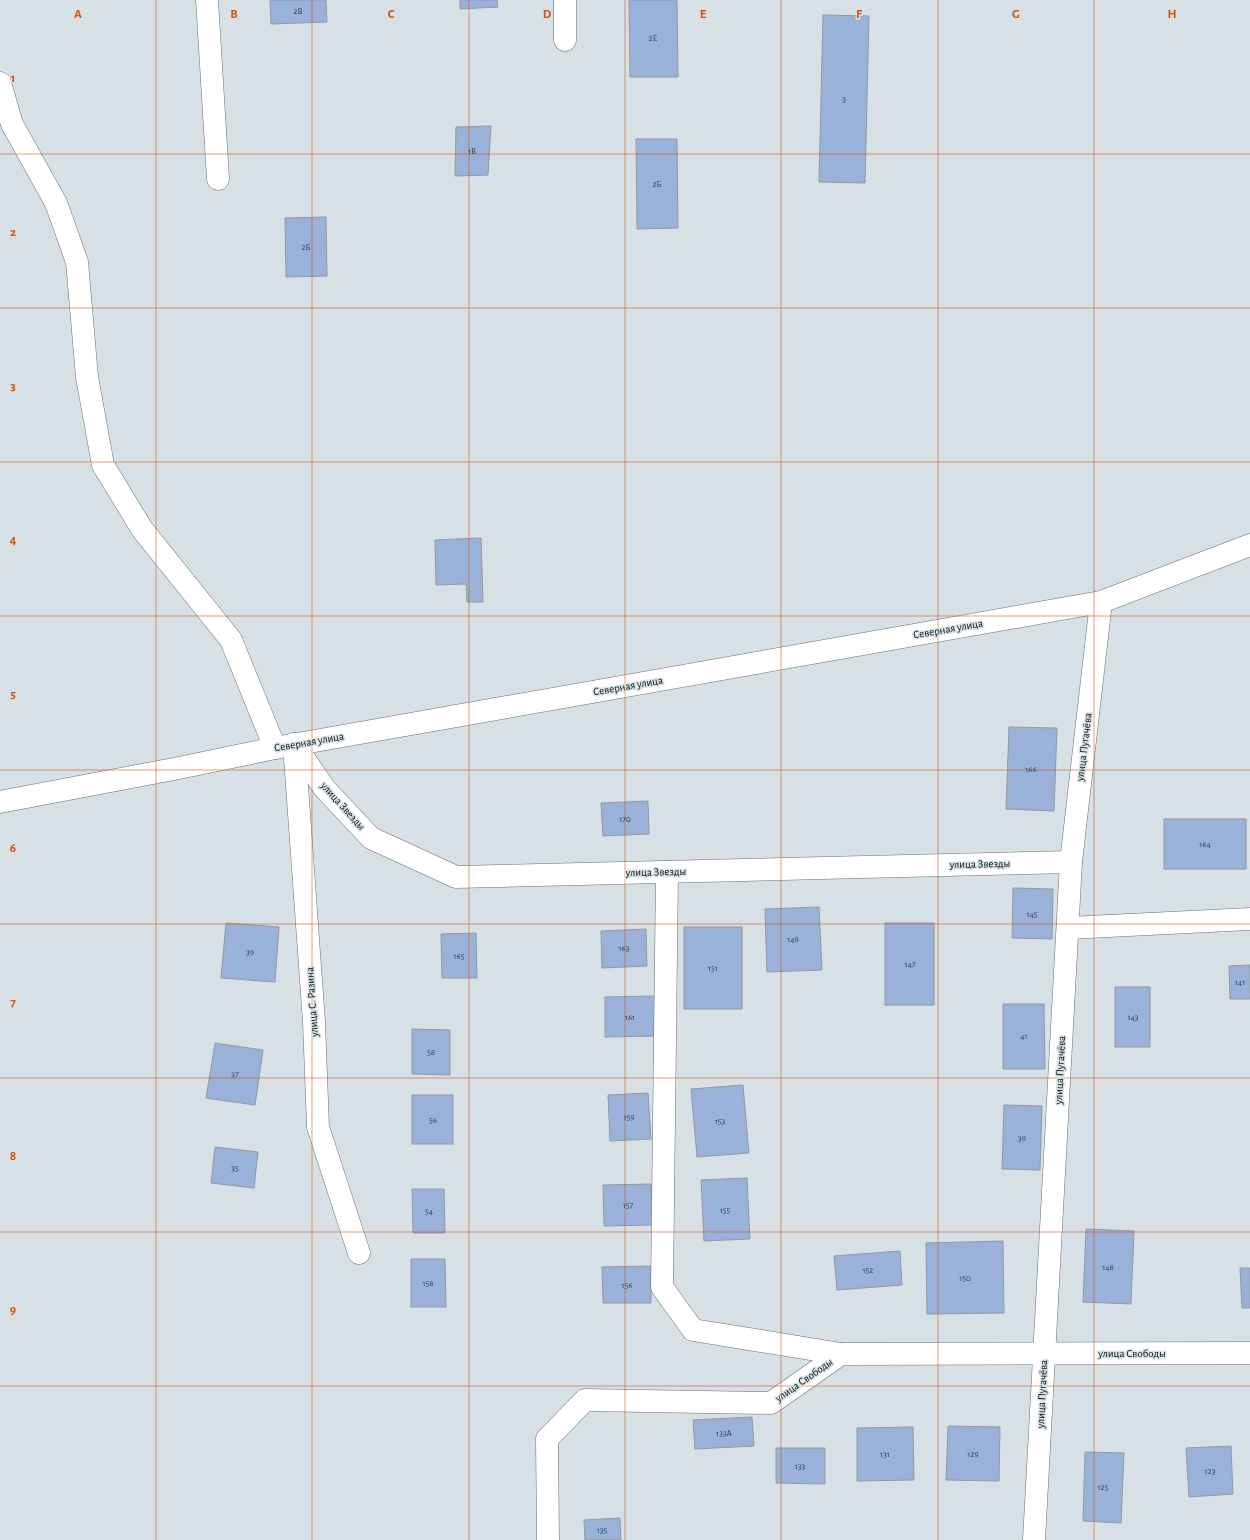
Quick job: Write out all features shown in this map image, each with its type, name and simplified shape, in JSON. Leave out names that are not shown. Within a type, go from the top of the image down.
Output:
[{"type":"street","points":[[207,0],[218,179]]},
{"type":"street","points":[[564,40],[565,0]]},
{"type":"street","points":[[0,83],[12,124],[56,203],[77,262],[88,377],[103,465],[142,529],[230,640],[285,746]]},
{"type":"street","name":"Северная улица","points":[[0,802],[285,746],[1101,602],[1250,546]]},
{"type":"street","name":"улица Пугачёва","points":[[1034,1540],[1071,862],[1101,602]]},
{"type":"street","name":"улица Звезды","points":[[285,746],[370,838],[456,877],[1071,862]]},
{"type":"street","name":"улица С. Разина","points":[[285,746],[314,1022],[318,1127],[359,1253]]},
{"type":"street","points":[[667,872],[662,1287],[693,1330],[841,1354]]},
{"type":"street","points":[[1068,928],[1250,919]]},
{"type":"street","name":"улица Свободы","points":[[548,1540],[547,1439],[585,1400],[771,1403],[841,1354],[1250,1353]]},
{"type":"building","points":[[270,0],[326,0],[327,22],[271,24]]},
{"type":"building","points":[[460,0],[497,0],[498,7],[460,9]]},
{"type":"building","points":[[629,0],[677,0],[678,77],[630,77]]},
{"type":"building","points":[[823,15],[869,16],[865,183],[819,182]]},
{"type":"building","points":[[491,126],[488,175],[455,176],[456,127]]},
{"type":"building","points":[[636,139],[677,139],[678,228],[637,229]]},
{"type":"building","points":[[326,217],[327,276],[286,277],[285,218]]},
{"type":"building","points":[[481,538],[483,602],[467,602],[466,584],[436,585],[435,540]]},
{"type":"building","points":[[1009,727],[1057,728],[1054,811],[1006,809]]},
{"type":"building","points":[[648,801],[649,834],[603,836],[601,803]]},
{"type":"building","points":[[1164,819],[1246,819],[1246,869],[1164,869]]},
{"type":"building","points":[[1013,888],[1053,889],[1052,939],[1012,938]]},
{"type":"building","points":[[819,907],[822,970],[767,972],[765,909]]},
{"type":"building","points":[[226,923],[279,927],[275,982],[221,978]]},
{"type":"building","points":[[885,923],[934,923],[934,1005],[885,1005]]},
{"type":"building","points":[[684,927],[742,927],[742,1009],[684,1009]]},
{"type":"building","points":[[646,929],[647,966],[602,968],[601,931]]},
{"type":"building","points":[[476,933],[477,978],[442,978],[441,934]]},
{"type":"building","points":[[1250,965],[1250,999],[1230,999],[1229,966]]},
{"type":"building","points":[[1115,987],[1150,987],[1150,1047],[1115,1047]]},
{"type":"building","points":[[655,996],[656,1036],[605,1037],[605,997]]},
{"type":"building","points":[[1003,1004],[1044,1004],[1045,1069],[1003,1069]]},
{"type":"building","points":[[412,1029],[450,1030],[450,1075],[412,1074]]},
{"type":"building","points":[[215,1043],[263,1050],[255,1105],[206,1098]]},
{"type":"building","points":[[743,1085],[749,1153],[697,1157],[691,1089]]},
{"type":"building","points":[[648,1093],[651,1139],[610,1141],[608,1095]]},
{"type":"building","points":[[412,1095],[453,1095],[453,1144],[412,1144]]},
{"type":"building","points":[[1004,1105],[1042,1106],[1040,1170],[1002,1169]]},
{"type":"building","points":[[215,1147],[258,1152],[254,1188],[211,1183]]},
{"type":"building","points":[[747,1178],[750,1239],[704,1241],[701,1180]]},
{"type":"building","points":[[651,1184],[653,1225],[604,1226],[603,1185]]},
{"type":"building","points":[[412,1189],[444,1189],[445,1233],[413,1233]]},
{"type":"building","points":[[1086,1229],[1134,1231],[1131,1304],[1083,1302]]},
{"type":"building","points":[[1003,1241],[1004,1313],[927,1314],[926,1243]]},
{"type":"building","points":[[900,1251],[902,1285],[837,1290],[834,1256]]},
{"type":"building","points":[[411,1259],[445,1259],[446,1307],[411,1307]]},
{"type":"building","points":[[651,1266],[651,1303],[603,1303],[602,1267]]},
{"type":"building","points":[[1240,1268],[1250,1268],[1250,1308],[1242,1308]]},
{"type":"building","points":[[752,1417],[754,1446],[695,1449],[693,1420]]},
{"type":"building","points":[[948,1426],[1000,1427],[999,1481],[946,1480]]},
{"type":"building","points":[[913,1427],[914,1480],[857,1481],[857,1428]]},
{"type":"building","points":[[1231,1446],[1233,1494],[1189,1497],[1186,1448]]},
{"type":"building","points":[[776,1448],[825,1448],[825,1484],[776,1483]]},
{"type":"building","points":[[1085,1452],[1124,1453],[1121,1523],[1083,1521]]},
{"type":"building","points":[[620,1518],[621,1540],[585,1540],[584,1520]]}]
